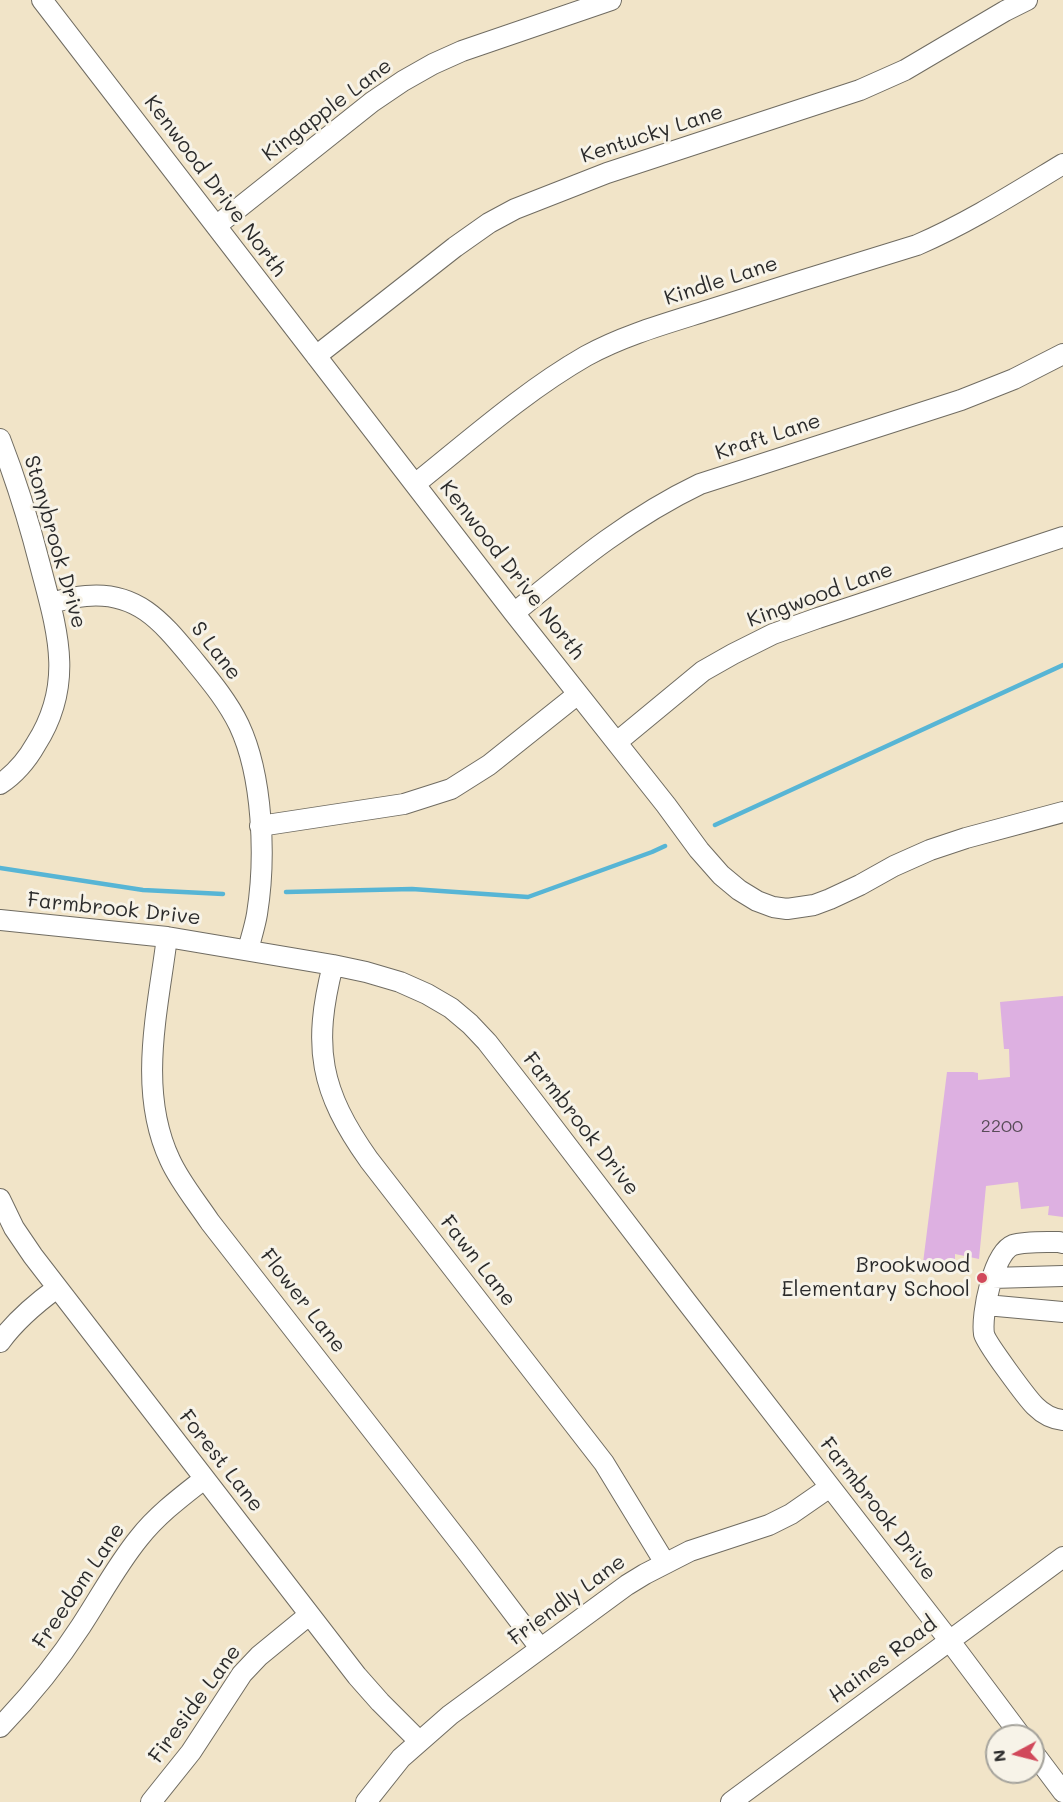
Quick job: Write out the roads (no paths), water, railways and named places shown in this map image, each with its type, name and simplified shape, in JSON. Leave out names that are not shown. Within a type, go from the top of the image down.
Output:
[{"type":"street","name":"Kenwood Drive North","points":[[42,0],[699,850],[721,875],[739,890],[773,907],[796,909],[814,905],[930,850],[1063,812]]},
{"type":"street","name":"Kingapple Lane","points":[[216,226],[372,102],[403,81],[462,51],[611,0]]},
{"type":"street","name":"Kentucky Lane","points":[[316,356],[455,247],[514,209],[607,173],[860,90],[905,70],[1027,0]]},
{"type":"street","name":"Kindle Lane","points":[[415,484],[548,381],[586,356],[608,345],[945,233],[1063,164]]},
{"type":"street","name":"Kraft Lane","points":[[514,613],[638,517],[700,484],[961,400],[1063,354]]},
{"type":"street","name":"Stonybrook Drive","points":[[0,439],[33,535],[59,645],[60,669],[58,694],[45,730],[19,768],[0,784]]},
{"type":"street","name":"Kingwood Lane","points":[[616,742],[703,672],[773,634],[1063,537]]},
{"type":"street","name":"S Lane","points":[[50,603],[104,595],[120,597],[150,613],[168,629],[209,680],[239,725],[254,770],[260,826],[260,889],[248,950]]},
{"type":"street","points":[[260,826],[404,804],[451,789],[489,765],[578,694]]},
{"type":"street","name":"Farmbrook Drive","points":[[0,920],[167,937],[333,965],[400,982],[451,1008],[487,1042],[531,1097],[1012,1724]]},
{"type":"street","name":"Flower Lane","points":[[167,937],[151,1083],[158,1127],[168,1157],[177,1174],[210,1221],[540,1648]]},
{"type":"street","name":"Fawn Lane","points":[[333,965],[327,989],[322,1030],[326,1077],[340,1114],[369,1160],[604,1463],[665,1563]]},
{"type":"street","name":"Forest Lane","points":[[0,1199],[14,1228],[33,1256],[204,1479],[357,1676],[418,1741]]},
{"type":"street","points":[[1063,1243],[1012,1245],[999,1258],[986,1305],[984,1336],[1034,1405],[1049,1417],[1063,1420]]},
{"type":"street","points":[[992,1278],[1063,1276]]},
{"type":"street","points":[[0,1342],[17,1321],[57,1288]]},
{"type":"street","points":[[986,1305],[1063,1312]]},
{"type":"street","name":"Freedom Lane","points":[[0,1727],[35,1690],[53,1666],[140,1536],[165,1510],[204,1479]]},
{"type":"street","name":"Friendly Lane","points":[[366,1802],[401,1758],[418,1741],[627,1585],[690,1551],[769,1525],[791,1514],[830,1487]]},
{"type":"street","name":"Haines Road","points":[[731,1802],[758,1794],[949,1640],[1063,1557]]},
{"type":"street","name":"Fireside Lane","points":[[151,1802],[191,1752],[242,1674],[259,1656],[309,1615]]},
{"type":"street","points":[[1045,1768],[1063,1792]]},
{"type":"waterway","points":[[715,825],[1063,665]]},
{"type":"waterway","points":[[286,892],[412,889],[528,897],[665,846]]},
{"type":"waterway","points":[[0,868],[143,890],[223,894]]},
{"type":"place","name":"Brookwood Elementary School","points":[[982,1278]]}]
